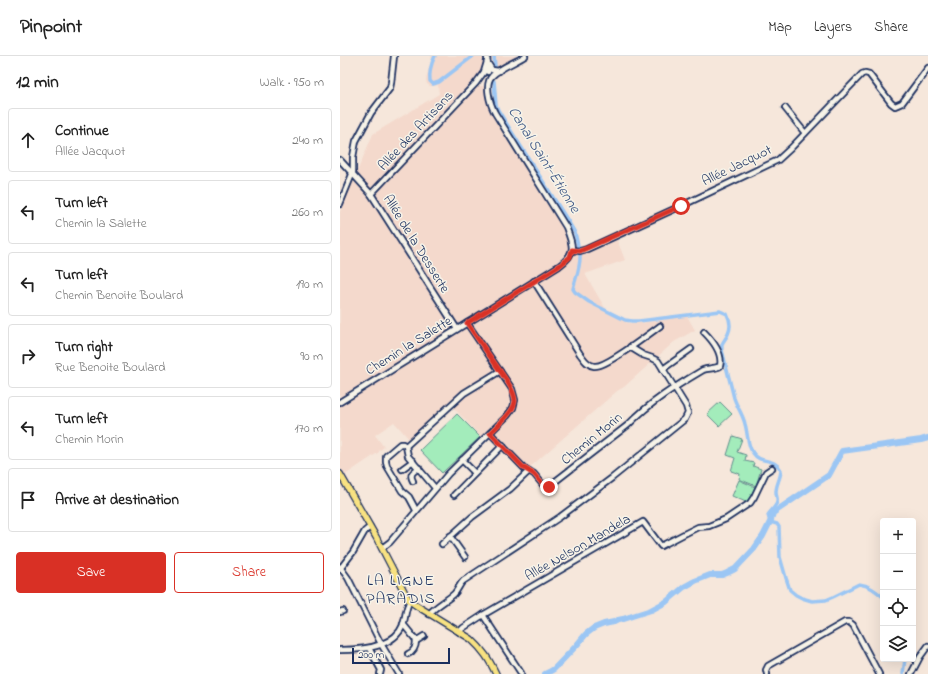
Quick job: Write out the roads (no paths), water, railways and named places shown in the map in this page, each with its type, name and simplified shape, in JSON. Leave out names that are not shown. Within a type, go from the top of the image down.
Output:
[{"type":"main road","points":[[340,475],[382,548],[410,601],[470,639],[482,650],[496,674]]},
{"type":"street","points":[[340,204],[352,174],[356,141],[371,113],[390,88],[394,56]]},
{"type":"street","points":[[487,56],[488,88],[490,101],[495,113],[566,227],[572,242],[572,250]]},
{"type":"street","name":"Allée des Artisans","points":[[371,194],[476,83],[526,56]]},
{"type":"street","points":[[487,62],[492,70],[499,71]]},
{"type":"street","name":"Allée Jacquot","points":[[572,250],[580,251],[587,248],[778,160],[862,74],[869,74],[891,103],[896,106],[902,103],[928,68]]},
{"type":"street","points":[[785,108],[806,133]]},
{"type":"street","name":"Allée de la Desserte","points":[[340,160],[371,194],[457,329]]},
{"type":"street","name":"Chemin la Salette","points":[[340,402],[565,262],[570,257],[572,250]]},
{"type":"street","points":[[534,281],[586,362],[592,365],[598,366],[604,364],[660,326]]},
{"type":"street","points":[[382,548],[390,542],[448,474],[507,416],[513,408],[515,400],[512,389],[467,323]]},
{"type":"street","points":[[674,387],[703,370],[721,365],[716,346],[704,332]]},
{"type":"street","points":[[429,614],[456,592],[463,581],[560,516],[612,478],[685,419],[688,414],[688,409],[663,369],[656,360],[643,355],[630,347]]},
{"type":"street","points":[[663,369],[691,349]]},
{"type":"street","points":[[406,446],[464,393],[500,371]]},
{"type":"street","name":"Chemin Morin","points":[[490,433],[524,468],[534,474],[546,488],[628,425],[651,404],[674,387]]},
{"type":"street","points":[[406,446],[400,444],[386,456],[386,462],[387,466],[402,490],[409,497],[416,510]]},
{"type":"street","points":[[454,495],[502,445]]},
{"type":"street","points":[[406,446],[408,456],[435,488]]},
{"type":"street","points":[[462,460],[475,473]]},
{"type":"street","points":[[402,469],[413,461]]},
{"type":"street","points":[[413,481],[411,475],[419,468]]},
{"type":"street","name":"Allée Nelson Mandela","points":[[459,632],[483,616],[643,522],[661,546],[698,527],[709,526],[726,519],[750,503],[766,472],[772,468]]},
{"type":"street","points":[[442,544],[472,517],[510,489],[529,471]]},
{"type":"street","points":[[370,527],[365,531],[340,568],[348,578],[381,644],[399,674]]},
{"type":"street","points":[[450,536],[465,557]]},
{"type":"street","points":[[340,650],[358,650],[368,648],[381,644],[396,635],[404,624],[407,605],[410,601]]},
{"type":"street","points":[[483,616],[520,673]]},
{"type":"street","points":[[766,674],[768,666],[845,622],[849,622],[853,625],[879,674]]},
{"type":"street","points":[[404,624],[416,641],[414,649],[408,654]]},
{"type":"street","points":[[416,641],[424,636]]},
{"type":"street","points":[[911,674],[928,646]]},
{"type":"street","points":[[368,648],[381,670],[380,674]]},
{"type":"waterway","name":"Canal Saint-Étienne","points":[[435,56],[431,65],[430,74],[430,81],[433,84],[439,82],[473,56]]},
{"type":"waterway","name":"Canal Saint-Étienne","points":[[494,56],[495,66]]},
{"type":"waterway","name":"Canal Saint-Étienne","points":[[494,81],[496,105],[498,110],[575,233],[579,250]]},
{"type":"waterway","name":"Canal Saint-Étienne","points":[[580,254],[579,267],[573,289],[575,292],[589,302],[625,320],[639,321],[720,311],[727,314],[730,329],[723,343],[722,350],[734,398],[744,421],[750,446],[756,457],[774,463],[781,470],[776,489],[777,502],[768,515],[770,522],[777,524],[779,527],[780,557],[790,590],[796,595],[812,601],[826,600],[859,584],[869,587],[880,595]]},
{"type":"waterway","points":[[545,674],[554,669],[586,634],[594,628],[651,610],[666,602],[684,587],[695,581],[710,575],[722,575],[735,569],[754,549],[763,536],[773,513],[829,475],[842,451],[928,438]]},
{"type":"waterway","name":"Canal Saint-Étienne","points":[[903,674],[905,662]]},
{"type":"district","name":"LA LIGNE PARADIS","points":[[401,590]]}]
